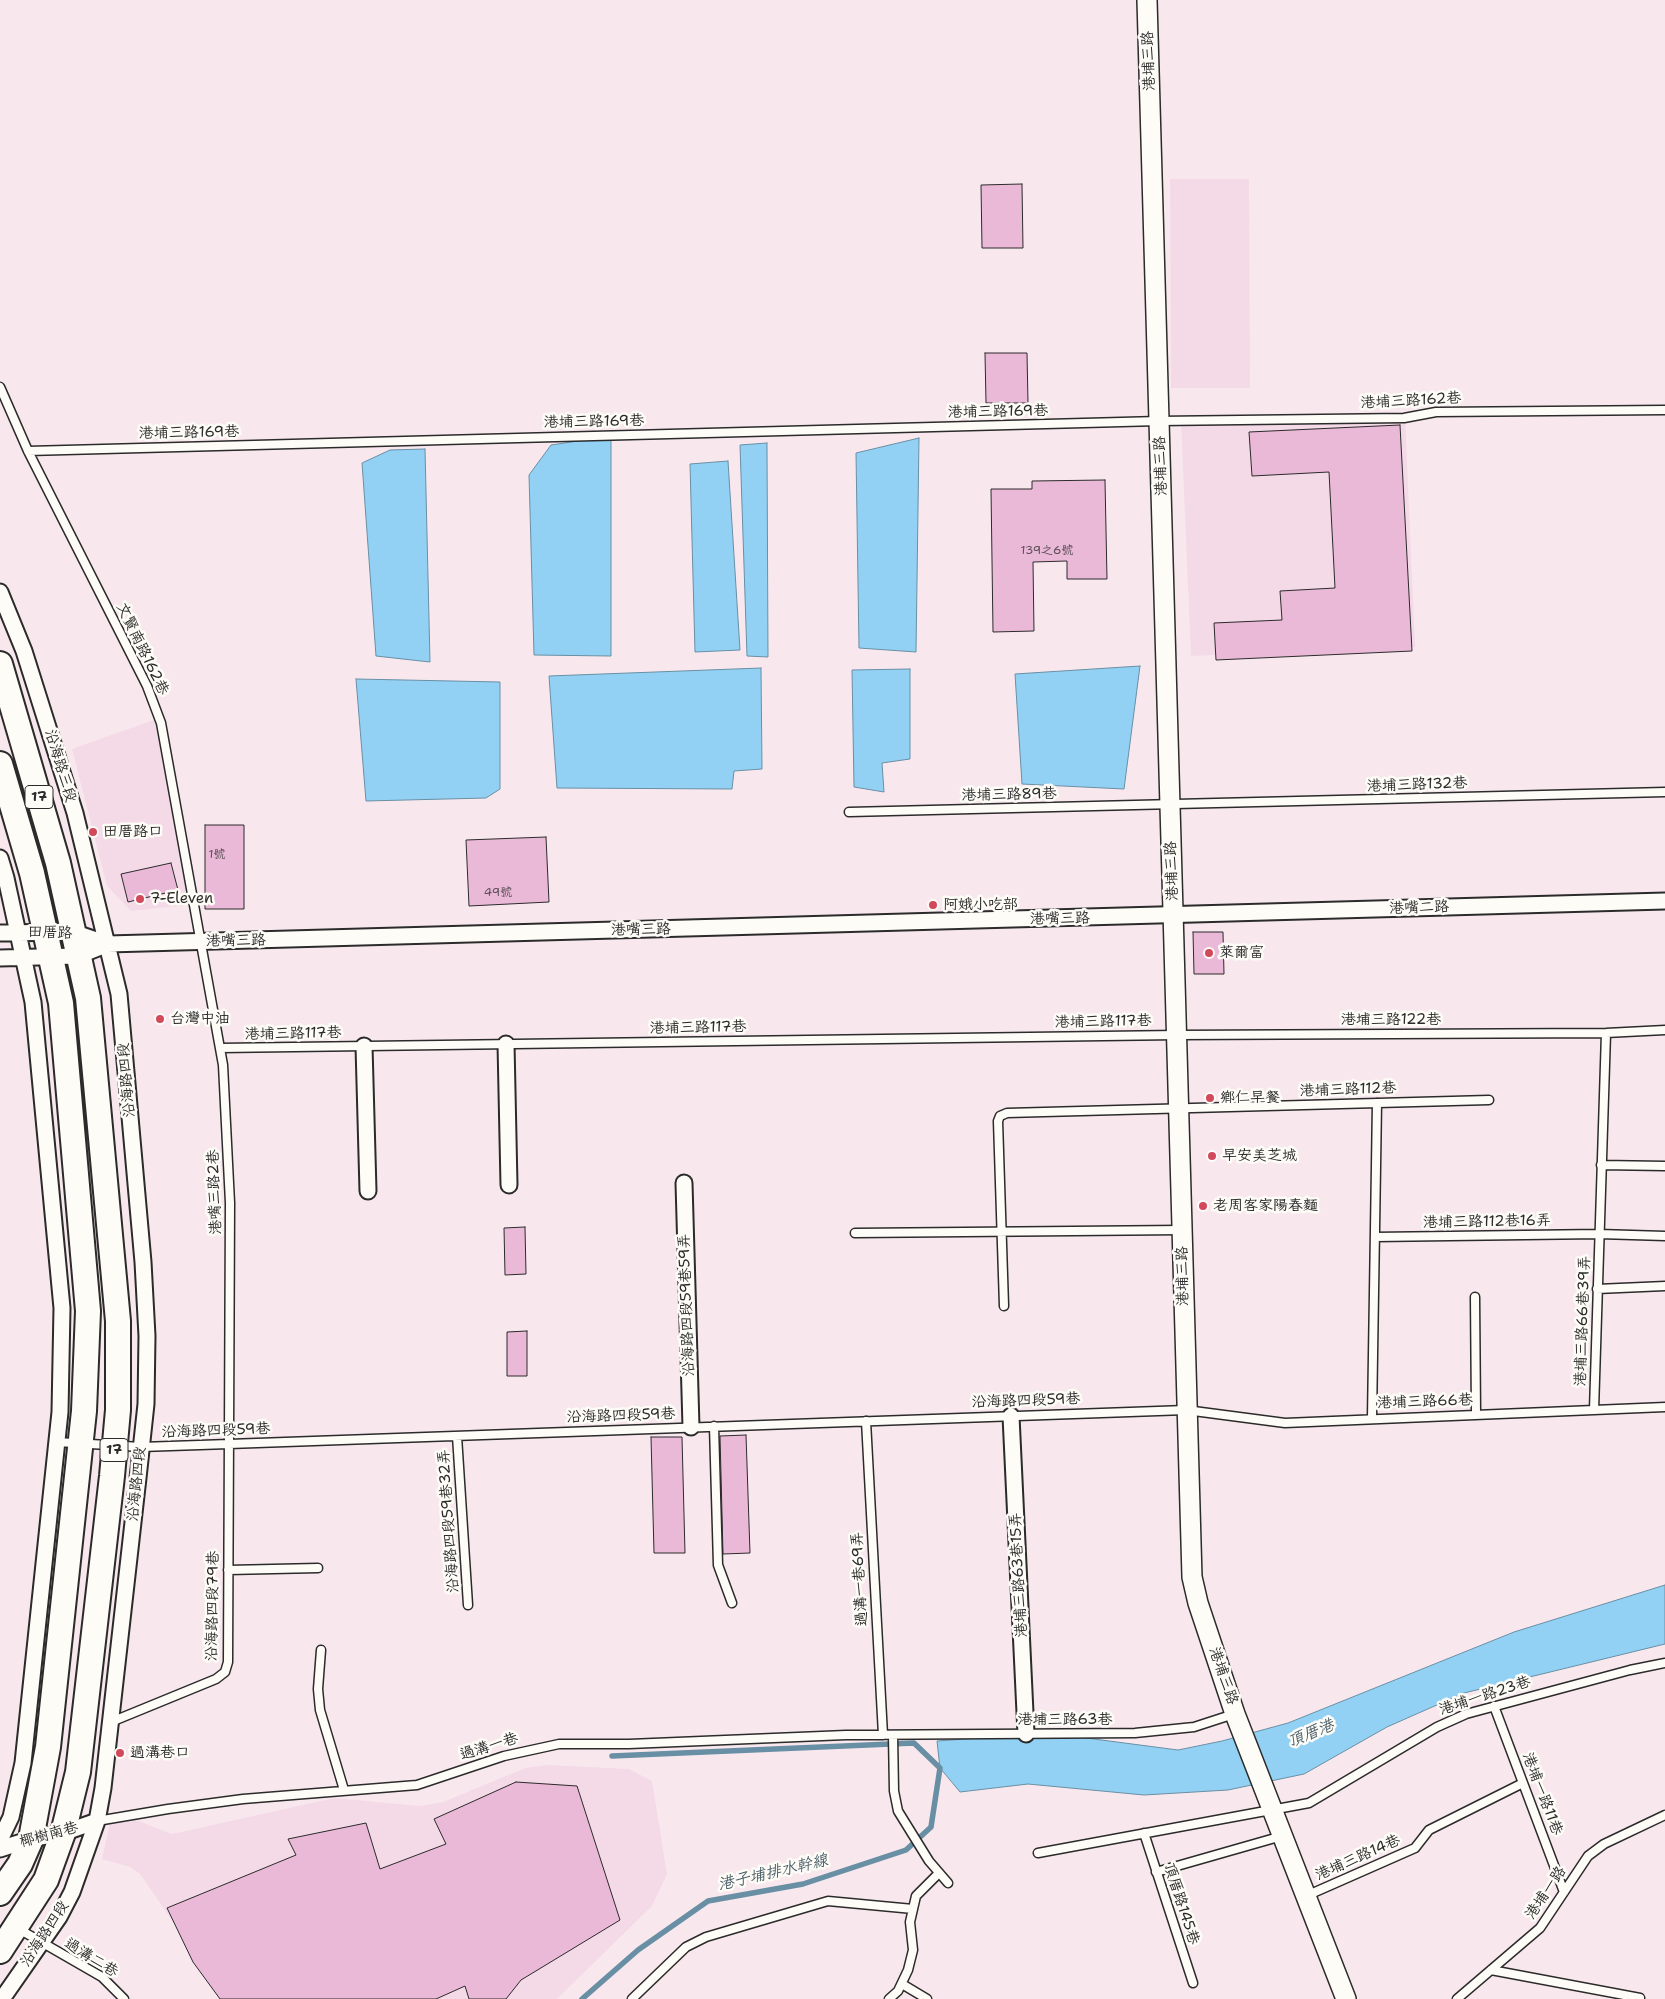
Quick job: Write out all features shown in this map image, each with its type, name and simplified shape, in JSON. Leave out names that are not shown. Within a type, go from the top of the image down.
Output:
[{"type":"main road","name":"沿海路三段","points":[[0,664],[58,863],[73,932]]},
{"type":"main road","name":"17","points":[[0,764],[32,873],[61,1003],[88,1311],[81,1444],[48,1746],[31,1839],[20,1864],[0,1892]]},
{"type":"main road","name":"沿海路四段","points":[[0,1950],[46,1880],[63,1833],[78,1772],[118,1410],[118,1322],[88,998],[73,932]]},
{"type":"street","name":"港埔三路","points":[[1147,0],[1192,1577],[1198,1603],[1235,1714],[1272,1810]]},
{"type":"street","name":"沿海路三段","points":[[0,592],[24,651],[75,813],[108,944]]},
{"type":"street","points":[[0,858],[33,1002],[62,1308],[60,1412],[23,1762],[11,1817],[0,1840]]},
{"type":"street","name":"港嘴二路","points":[[1173,916],[1665,901]]},
{"type":"street","name":"港嘴三路","points":[[108,944],[1173,916]]},
{"type":"street","name":"田厝路","points":[[0,933],[73,932],[108,944]]},
{"type":"street","name":"田厝路","points":[[0,958],[78,956],[108,944]]},
{"type":"street","name":"沿海路四段","points":[[2,1999],[59,1917],[72,1892],[97,1821],[142,1447],[146,1404],[147,1336],[143,1262],[119,994],[108,944]]},
{"type":"street","points":[[506,1044],[508,1185]]},
{"type":"street","points":[[364,1046],[368,1191]]},
{"type":"street","name":"沿海路四段59巷59弄","points":[[684,1183],[691,1427]]},
{"type":"street","name":"港埔三路63巷15弄","points":[[1011,1416],[1026,1734]]},
{"type":"street","points":[[1272,1810],[1346,1999]]},
{"type":"street","name":"椰樹南巷","points":[[0,1849],[31,1839],[63,1833],[97,1821]]},
{"type":"lane","name":"文賢南路162巷","points":[[0,387],[28,451],[147,686],[162,723],[202,941]]},
{"type":"lane","name":"港埔三路162巷","points":[[1159,421],[1404,418],[1436,412],[1665,410]]},
{"type":"lane","name":"港埔三路169巷","points":[[28,451],[1159,421]]},
{"type":"lane","name":"港埔三路132巷","points":[[1170,805],[1665,792]]},
{"type":"lane","name":"港埔三路89巷","points":[[849,812],[1170,805]]},
{"type":"lane","name":"港嘴三路2巷","points":[[202,941],[220,1048],[230,1203],[229,1444]]},
{"type":"lane","name":"港埔三路122巷","points":[[1177,1034],[1606,1033],[1665,1030]]},
{"type":"lane","name":"港埔三路66巷39弄","points":[[1594,1410],[1606,1033]]},
{"type":"lane","name":"港埔三路117巷","points":[[220,1048],[1177,1034]]},
{"type":"lane","name":"港埔三路112巷","points":[[1001,1231],[998,1121],[1000,1116],[1007,1113],[1488,1100]]},
{"type":"lane","points":[[1372,1418],[1377,1103]]},
{"type":"lane","points":[[1601,1165],[1665,1166]]},
{"type":"lane","points":[[855,1233],[1182,1230]]},
{"type":"lane","points":[[1001,1231],[1004,1306]]},
{"type":"lane","name":"港埔三路112巷16弄","points":[[1375,1237],[1599,1234],[1665,1236]]},
{"type":"lane","points":[[1597,1289],[1665,1286]]},
{"type":"lane","points":[[1475,1297],[1476,1414]]},
{"type":"lane","name":"港埔三路66巷","points":[[1186,1410],[1285,1423],[1665,1407]]},
{"type":"lane","name":"沿海路四段59巷","points":[[57,1442],[142,1447],[1186,1410]]},
{"type":"lane","name":"過溝一巷69弄","points":[[866,1421],[882,1735]]},
{"type":"lane","points":[[714,1426],[718,1566],[732,1603]]},
{"type":"lane","name":"沿海路四段59巷32弄","points":[[457,1436],[468,1605]]},
{"type":"lane","name":"沿海路四段79巷","points":[[110,1722],[216,1679],[225,1672],[228,1662],[229,1444]]},
{"type":"lane","points":[[228,1570],[318,1568]]},
{"type":"lane","points":[[321,1650],[318,1689],[320,1710],[344,1790]]},
{"type":"lane","name":"港埔一路23巷","points":[[1038,1853],[1309,1803],[1437,1727],[1466,1714],[1630,1670],[1665,1663]]},
{"type":"lane","name":"港埔一路11巷","points":[[1494,1706],[1564,1892]]},
{"type":"lane","name":"港埔三路63巷","points":[[893,1739],[1168,1731],[1194,1727],[1235,1714]]},
{"type":"lane","name":"過溝一巷","points":[[97,1821],[168,1808],[417,1784],[504,1756],[559,1744],[629,1744],[846,1735],[882,1735],[893,1739]]},
{"type":"lane","points":[[893,1739],[894,1791],[898,1811],[929,1861],[948,1883]]},
{"type":"lane","name":"港埔三路14巷","points":[[1306,1896],[1414,1848],[1429,1830],[1523,1784]]},
{"type":"lane","name":"港埔一路","points":[[1456,1999],[1540,1928],[1588,1856],[1604,1844],[1665,1815]]},
{"type":"lane","name":"頂厝路145巷","points":[[1144,1833],[1193,1983]]},
{"type":"lane","points":[[1156,1872],[1282,1836]]},
{"type":"lane","points":[[889,1999],[902,1984],[913,1950],[910,1922],[916,1896],[939,1873]]},
{"type":"lane","points":[[632,1999],[686,1947],[706,1937],[828,1902],[913,1910]]},
{"type":"lane","name":"過溝二巷","points":[[16,1927],[102,1977],[124,1999]]},
{"type":"lane","points":[[1491,1970],[1640,1998]]},
{"type":"lane","points":[[902,1984],[927,1999]]},
{"type":"shaded area","points":[[1170,179],[1249,179],[1250,388],[1171,388]]},
{"type":"shaded area","points":[[1405,414],[1415,647],[1191,656],[1181,422]]},
{"type":"shaded area","points":[[159,718],[199,904],[131,911],[107,886],[72,749]]},
{"type":"shaded area","points":[[547,1765],[629,1769],[652,1781],[667,1874],[652,1906],[557,1999],[226,1999],[140,1874],[130,1867],[102,1859],[111,1819],[133,1819],[172,1834],[334,1798],[420,1806],[443,1802],[525,1768]]},
{"type":"water","points":[[611,436],[611,656],[534,655],[529,475],[551,445]]},
{"type":"water","points":[[919,438],[916,652],[859,648],[856,453]]},
{"type":"water","points":[[767,443],[768,657],[747,656],[740,445]]},
{"type":"water","points":[[425,449],[430,662],[376,656],[362,463],[390,450]]},
{"type":"water","points":[[728,461],[740,650],[695,652],[690,464]]},
{"type":"water","points":[[1140,666],[1124,789],[1022,784],[1015,674]]},
{"type":"water","points":[[761,668],[762,769],[734,771],[732,789],[557,788],[549,676]]},
{"type":"water","points":[[910,669],[910,759],[882,763],[884,792],[854,787],[852,670]]},
{"type":"water","points":[[356,679],[500,682],[500,789],[486,798],[366,801]]},
{"type":"water","name":"頂厝港","points":[[1665,1585],[1665,1644],[1464,1693],[1387,1727],[1304,1774],[1228,1790],[1144,1795],[1028,1784],[960,1792],[940,1768],[937,1741],[1048,1733],[1178,1750],[1222,1741],[1288,1723],[1514,1632]]},
{"type":"building","points":[[1022,184],[1023,248],[982,248],[981,185]]},
{"type":"building","points":[[985,353],[1027,353],[1028,403],[986,403]]},
{"type":"building","points":[[1400,425],[1412,651],[1216,660],[1214,623],[1282,620],[1280,591],[1335,588],[1329,472],[1252,476],[1249,432]]},
{"type":"building","points":[[1105,480],[1107,579],[1067,579],[1067,561],[1033,562],[1034,631],[993,632],[991,489],[1032,489],[1032,481]]},
{"type":"building","points":[[205,825],[244,825],[244,909],[205,909]]},
{"type":"building","points":[[546,837],[549,902],[469,906],[466,840]]},
{"type":"building","points":[[171,863],[178,890],[128,902],[121,874]]},
{"type":"building","name":"萊爾富","points":[[1193,932],[1223,932],[1224,974],[1194,974]]},
{"type":"building","points":[[525,1227],[526,1274],[505,1275],[504,1228]]},
{"type":"building","points":[[527,1331],[527,1376],[507,1376],[507,1332]]},
{"type":"building","points":[[746,1435],[750,1553],[723,1554],[720,1436]]},
{"type":"building","points":[[651,1437],[682,1437],[685,1553],[654,1553]]},
{"type":"building","points":[[516,1782],[577,1786],[620,1920],[521,1980],[506,1999],[469,1999],[465,1986],[436,1999],[220,1999],[193,1962],[167,1908],[296,1855],[288,1839],[366,1823],[380,1869],[446,1844],[434,1819]]},
{"type":"waterway","name":"港子埔排水幹線","points":[[582,1999],[638,1950],[708,1901],[803,1884],[906,1850],[931,1827],[940,1768],[914,1743],[612,1756]]},
{"type":"place","name":"田厝路口","points":[[93,832]]},
{"type":"place","name":"7-Eleven","points":[[140,899]]},
{"type":"place","name":"阿娥小吃部","points":[[933,905]]},
{"type":"place","name":"萊爾富","points":[[1209,953]]},
{"type":"place","name":"台灣中油","points":[[160,1019]]},
{"type":"place","name":"鄉仁早餐","points":[[1210,1098]]},
{"type":"place","name":"早安美芝城","points":[[1212,1156]]},
{"type":"place","name":"老周客家陽春麵","points":[[1203,1206]]},
{"type":"place","name":"過溝巷口","points":[[120,1753]]}]
